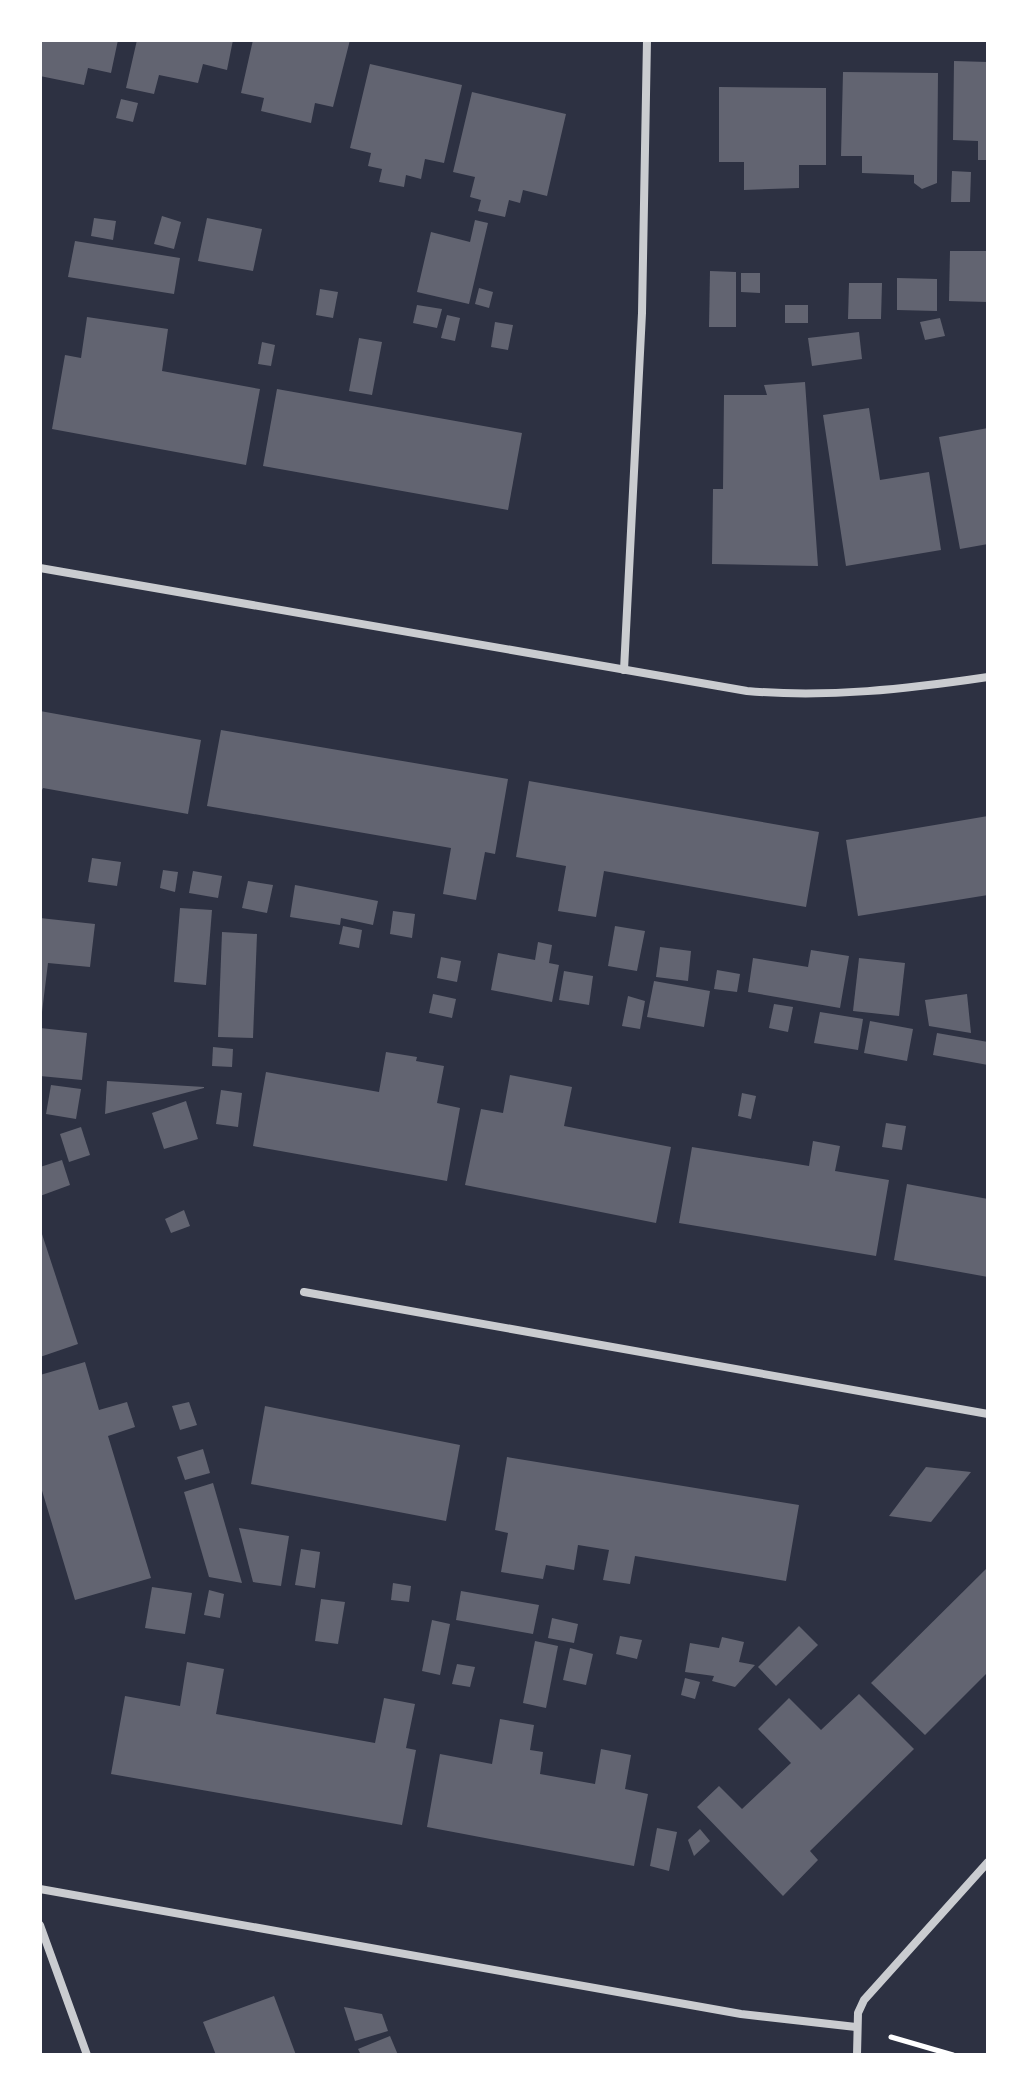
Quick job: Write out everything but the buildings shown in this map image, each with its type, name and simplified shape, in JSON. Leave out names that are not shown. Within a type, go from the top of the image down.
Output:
[{"type":"street","points":[[624,670],[642,313],[647,40]]},
{"type":"street","points":[[40,568],[747,691],[805,695],[864,693],[988,677]]},
{"type":"street","points":[[304,1292],[988,1414]]},
{"type":"street","points":[[857,2055],[856,2027],[864,2000],[988,1862]]},
{"type":"street","points":[[40,1889],[741,2014],[856,2027]]},
{"type":"street","points":[[40,1925],[87,2055]]},
{"type":"path","points":[[856,2027],[953,2055]]}]
